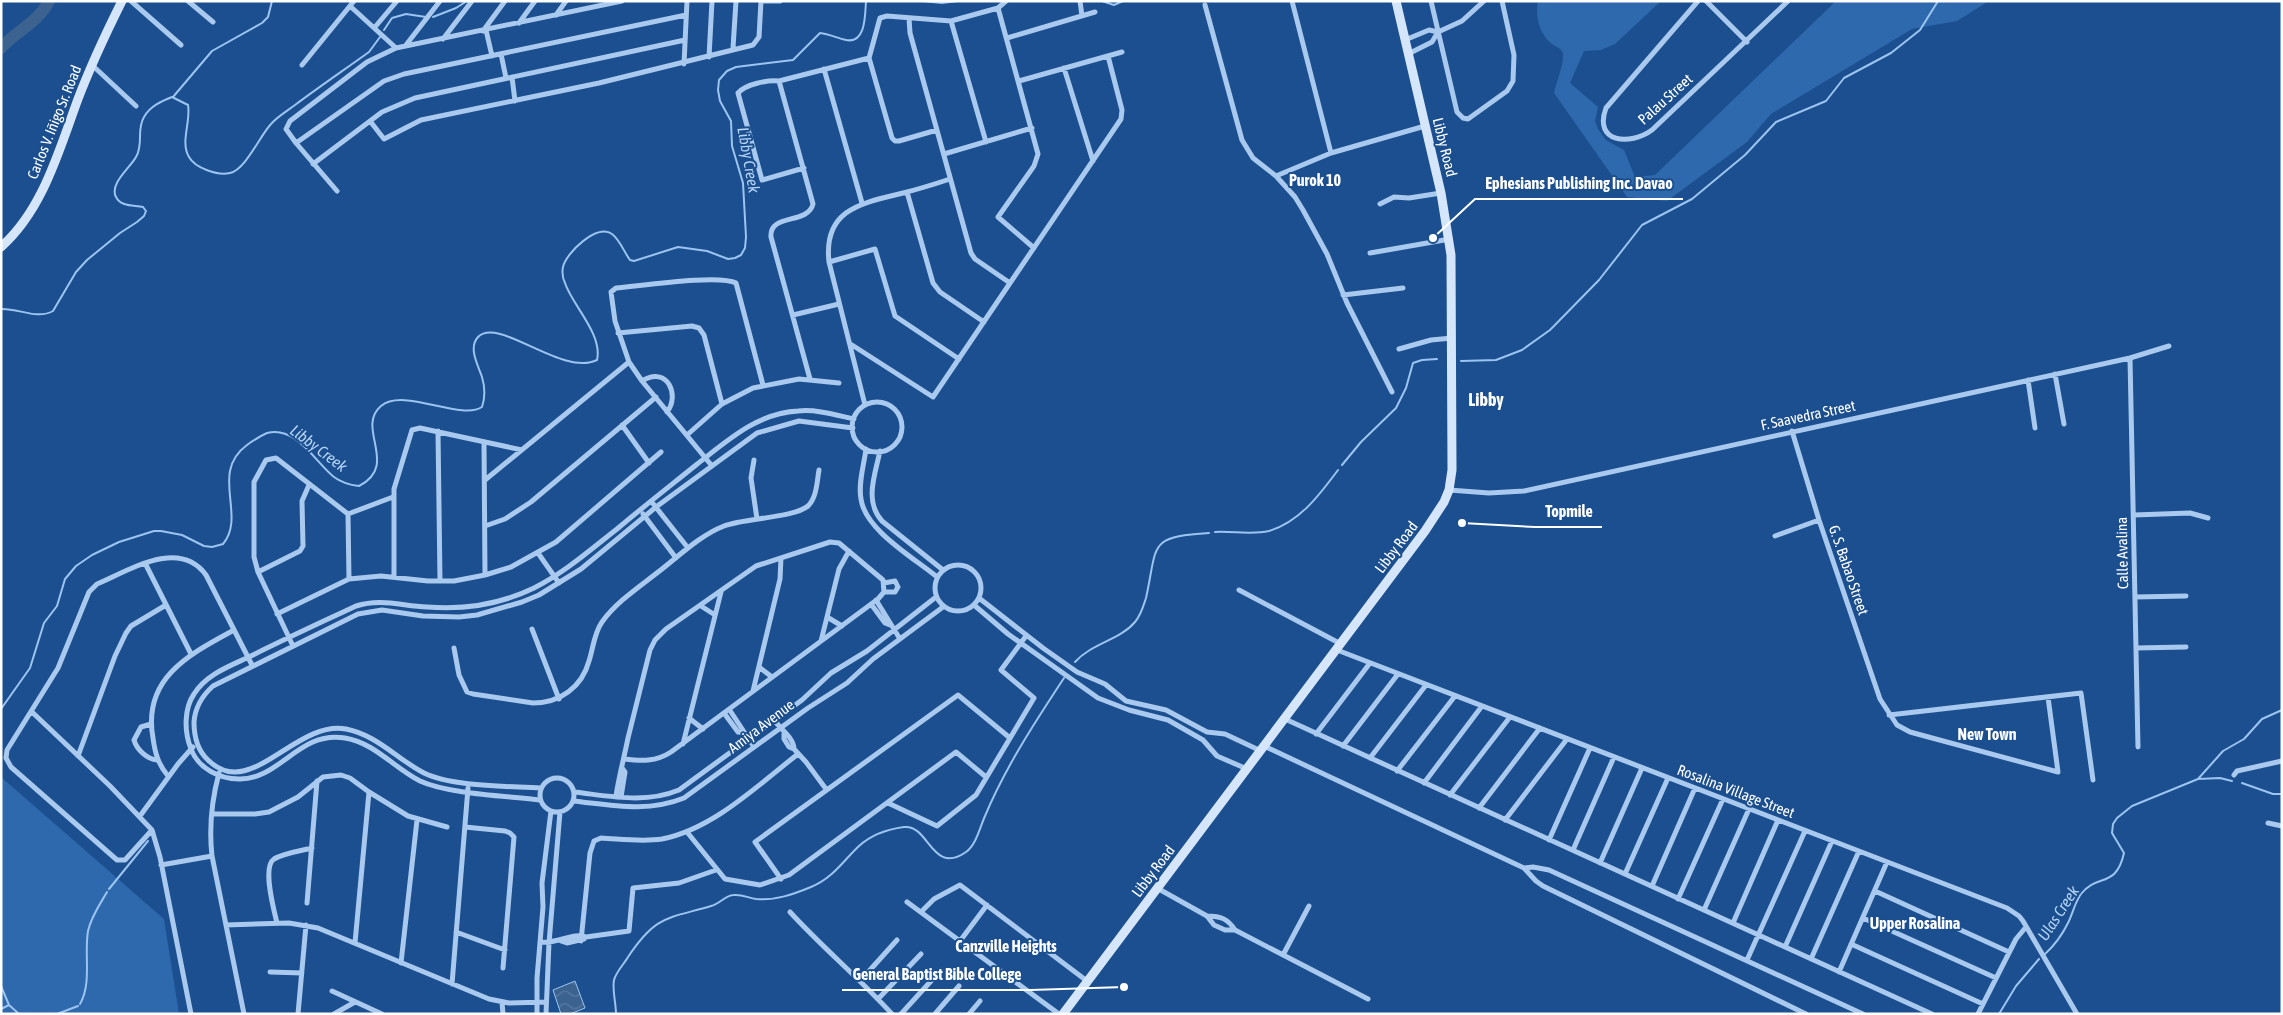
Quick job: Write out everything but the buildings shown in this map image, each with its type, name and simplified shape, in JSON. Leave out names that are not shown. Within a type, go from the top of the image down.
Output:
[{"type":"main road","name":"Carlos V. Iñigo Sr. Road","points":[[1,247],[23,223],[39,196],[92,65],[122,1]]},
{"type":"main road","name":"Libby Road","points":[[1061,1014],[1247,770],[1438,514],[1449,490],[1453,454],[1450,239],[1442,193],[1396,1]]},
{"type":"street","points":[[131,1],[181,45]]},
{"type":"street","points":[[188,1],[213,22]]},
{"type":"street","points":[[302,65],[354,1]]},
{"type":"street","points":[[378,29],[397,1]]},
{"type":"street","points":[[406,46],[440,1]]},
{"type":"street","points":[[484,31],[505,1]]},
{"type":"street","points":[[519,23],[535,1]]},
{"type":"street","points":[[555,15],[566,1]]},
{"type":"street","points":[[594,7],[598,1]]},
{"type":"street","points":[[337,191],[296,144],[286,129],[290,121],[367,62],[396,48],[622,1]]},
{"type":"street","points":[[684,64],[687,1]]},
{"type":"street","points":[[709,56],[712,1]]},
{"type":"street","points":[[734,48],[736,1]]},
{"type":"street","points":[[370,121],[384,139],[421,120],[684,64],[734,48],[753,45],[758,40],[761,1],[780,1]]},
{"type":"street","points":[[937,130],[899,141],[893,140],[869,58],[880,18],[888,16],[951,21],[998,8],[1006,1]]},
{"type":"street","points":[[1080,1],[1082,16]]},
{"type":"street","points":[[1292,1],[1331,153]]},
{"type":"street","points":[[1430,1],[1457,112],[1463,118],[1468,119],[1507,91],[1513,81],[1514,55],[1502,1]]},
{"type":"street","points":[[1408,54],[1432,42],[1438,32],[1462,21],[1484,1]]},
{"type":"street","name":"Palau Street","points":[[1698,1],[1606,108],[1603,121],[1604,128],[1612,137],[1628,141],[1643,136],[1747,42],[1788,1]]},
{"type":"street","points":[[1706,1],[1747,42]]},
{"type":"street","points":[[442,39],[471,2]]},
{"type":"street","points":[[1204,5],[1242,140],[1253,158],[1276,176],[1295,197],[1303,210],[1327,254],[1343,295],[1392,392]]},
{"type":"street","points":[[350,6],[378,29],[396,48]]},
{"type":"street","points":[[998,8],[1038,149],[1036,163],[998,217],[1034,248]]},
{"type":"street","points":[[1006,38],[1095,12]]},
{"type":"street","points":[[296,144],[384,81],[404,74],[686,15]]},
{"type":"street","points":[[909,18],[910,33],[971,252],[975,259],[1010,284]]},
{"type":"street","points":[[951,21],[986,142]]},
{"type":"street","points":[[1405,40],[1429,30],[1438,32]]},
{"type":"street","points":[[484,31],[492,56]]},
{"type":"street","points":[[313,164],[370,121],[396,105],[415,98],[685,40]]},
{"type":"street","points":[[1019,81],[1122,52]]},
{"type":"street","points":[[501,54],[516,100]]},
{"type":"street","points":[[852,345],[933,397],[1093,161],[1122,114],[1108,56]]},
{"type":"street","points":[[804,168],[762,180],[738,93],[742,89],[765,82],[778,81],[869,58]]},
{"type":"street","points":[[92,65],[136,106]]},
{"type":"street","points":[[824,68],[862,203]]},
{"type":"street","points":[[1064,68],[1093,161]]},
{"type":"street","points":[[778,81],[813,202],[812,210],[807,214],[775,225],[770,234],[810,378]]},
{"type":"street","points":[[1276,176],[1331,153],[1425,126]]},
{"type":"street","points":[[944,154],[1032,128]]},
{"type":"street","points":[[865,405],[852,345],[839,304],[829,262],[828,246],[833,227],[846,212],[862,203],[950,179]]},
{"type":"street","points":[[907,192],[933,283],[940,292],[984,322]]},
{"type":"street","points":[[1380,204],[1394,197],[1409,198],[1442,193]]},
{"type":"street","points":[[1370,253],[1450,239]]},
{"type":"street","points":[[829,262],[875,249],[895,316],[959,359]]},
{"type":"street","points":[[712,466],[642,381],[629,362],[618,333],[611,304],[610,296],[612,290],[708,280],[731,281],[736,284],[763,385]]},
{"type":"street","points":[[1343,295],[1403,288]]},
{"type":"street","points":[[793,315],[839,304]]},
{"type":"street","points":[[618,333],[692,326],[699,328],[704,335],[722,404]]},
{"type":"street","points":[[1399,349],[1431,340],[1452,338]]},
{"type":"street","name":"F. Saavedra Street","points":[[1449,490],[1500,493],[1524,491],[2130,358],[2169,346]]},
{"type":"street","name":"Calle Avalina","points":[[2130,358],[2138,747]]},
{"type":"street","points":[[485,480],[629,362]]},
{"type":"street","points":[[2055,374],[2064,424]]},
{"type":"street","points":[[642,381],[654,375],[666,380],[672,399],[671,407],[667,412]]},
{"type":"street","points":[[687,436],[722,404],[763,385],[810,378],[839,383]]},
{"type":"street","points":[[2028,380],[2034,428]]},
{"type":"street","points":[[485,526],[516,513],[656,397]]},
{"type":"street","points":[[878,402],[891,406],[896,410],[901,422],[902,429],[897,442],[880,452],[866,449],[857,441],[852,428],[854,419],[865,405],[878,402]]},
{"type":"street","points":[[540,800],[447,788],[422,782],[367,746],[356,741],[334,737],[306,744],[270,770],[254,777],[240,779],[218,775],[206,769],[191,749],[186,724],[187,712],[194,694],[213,675],[289,637],[367,602],[385,602],[426,607],[468,607],[518,594],[554,576],[576,562],[705,458],[752,424],[773,416],[798,410],[854,419]]},
{"type":"street","points":[[540,788],[468,782],[426,774],[371,737],[343,729],[322,730],[310,734],[265,763],[251,769],[234,771],[220,768],[205,757],[197,744],[194,734],[194,717],[206,691],[219,682],[366,612],[382,610],[441,616],[477,615],[522,602],[581,569],[656,508],[747,439],[768,428],[799,421],[852,428]]},
{"type":"street","points":[[622,425],[648,463]]},
{"type":"street","points":[[394,576],[393,497],[397,474],[412,430],[420,428],[438,431],[522,450]]},
{"type":"street","points":[[438,431],[440,582]]},
{"type":"street","name":"G. S. Babao Street","points":[[1792,431],[1819,520],[1880,699],[1889,715]]},
{"type":"street","points":[[484,442],[485,576]]},
{"type":"street","points":[[866,449],[861,484],[862,506],[871,523],[937,577]]},
{"type":"street","points":[[277,614],[349,579],[370,576],[394,576],[440,582],[485,576],[511,567],[556,542],[661,452]]},
{"type":"street","points":[[880,452],[873,485],[872,505],[878,516],[943,570]]},
{"type":"street","points":[[293,646],[258,572],[254,549],[253,490],[256,475],[266,460],[273,458],[280,460],[309,486],[348,514]]},
{"type":"street","points":[[754,460],[751,478],[757,519]]},
{"type":"street","points":[[454,648],[459,675],[467,692],[533,703],[543,703],[559,698],[573,690],[585,673],[597,633],[603,621],[641,586],[688,548],[725,526],[794,512],[806,507],[813,499],[818,470]]},
{"type":"street","points":[[862,474],[875,476]]},
{"type":"street","points":[[861,484],[873,485]]},
{"type":"street","points":[[258,572],[300,551],[303,540],[302,501],[309,486]]},
{"type":"street","points":[[348,514],[393,497]]},
{"type":"street","points":[[651,501],[688,548]]},
{"type":"street","points":[[640,510],[676,558]]},
{"type":"street","points":[[348,514],[349,579]]},
{"type":"street","points":[[2134,515],[2190,514],[2208,518]]},
{"type":"street","points":[[1775,536],[1819,520]]},
{"type":"street","points":[[618,796],[625,772],[622,768],[624,759],[652,645],[666,629],[756,566],[833,542],[837,542],[849,551],[880,578],[884,583],[884,592]]},
{"type":"street","points":[[821,641],[839,569],[849,551]]},
{"type":"street","points":[[538,553],[558,583]]},
{"type":"street","points":[[152,830],[125,860],[117,860],[11,767],[6,758],[8,750],[58,668],[89,592],[97,584],[159,558],[181,558],[197,564],[206,576],[252,665]]},
{"type":"street","points":[[753,691],[780,579],[781,558]]},
{"type":"street","points":[[145,563],[191,654]]},
{"type":"street","points":[[953,565],[970,568],[980,581],[979,598],[974,605],[959,612],[943,607],[936,597],[934,587],[937,577],[943,570],[953,565]]},
{"type":"street","points":[[624,759],[658,759],[682,744],[842,626],[884,592],[895,592],[898,587],[895,581],[884,583]]},
{"type":"street","name":"Rosalina Village Street","points":[[1239,590],[1370,663],[2007,908],[2019,916],[2077,1014]]},
{"type":"street","points":[[682,744],[721,591]]},
{"type":"street","points":[[2135,597],[2186,596]]},
{"type":"street","name":"Amiya Avenue","points":[[574,792],[653,798],[679,790],[775,721],[807,696],[831,673],[860,656],[936,597]]},
{"type":"street","points":[[979,598],[1026,636],[1078,672],[1105,684],[1126,701],[1166,710],[1208,732],[1224,734],[1262,748],[1524,868],[1543,886],[1806,1014]]},
{"type":"street","points":[[873,602],[886,623],[890,625],[900,638]]},
{"type":"street","points":[[78,756],[115,656],[126,633],[131,626],[166,605]]},
{"type":"street","points":[[974,605],[1021,643],[1098,698],[1129,710],[1168,720],[1203,740],[1217,756],[1247,770]]},
{"type":"street","points":[[701,606],[715,614]]},
{"type":"street","points":[[922,607],[929,617]]},
{"type":"street","name":"Amiya Avenue","points":[[573,801],[635,807],[663,806],[692,793],[780,728],[847,682],[900,638],[943,607]]},
{"type":"street","points":[[827,617],[842,626]]},
{"type":"street","points":[[908,619],[915,628]]},
{"type":"street","points":[[168,776],[157,760],[151,724],[154,707],[163,682],[191,654],[234,630]]},
{"type":"street","points":[[532,630],[559,698]]},
{"type":"street","points":[[888,803],[937,826],[972,798],[1034,698],[1001,670],[1026,636]]},
{"type":"street","points":[[2136,648],[2186,647]]},
{"type":"street","points":[[1316,734],[1370,663]]},
{"type":"street","points":[[759,666],[772,677]]},
{"type":"street","points":[[1343,746],[1398,674]]},
{"type":"street","points":[[1370,758],[1426,685]]},
{"type":"street","points":[[1889,715],[2081,693],[2093,780]]},
{"type":"street","points":[[781,879],[755,842],[958,695],[1010,738]]},
{"type":"street","points":[[1397,771],[1455,696]]},
{"type":"street","points":[[1889,715],[1905,731],[2058,772],[2048,697]]},
{"type":"street","points":[[1424,783],[1482,706]]},
{"type":"street","points":[[729,709],[754,747]]},
{"type":"street","points":[[32,712],[140,816],[152,830],[161,865],[191,1014]]},
{"type":"street","points":[[724,713],[738,732],[744,733]]},
{"type":"street","points":[[1450,795],[1510,717]]},
{"type":"street","points":[[689,718],[703,729]]},
{"type":"street","points":[[1285,719],[1932,1014]]},
{"type":"street","points":[[775,721],[826,789]]},
{"type":"street","points":[[151,724],[141,727],[134,740],[137,746],[149,758],[157,760]]},
{"type":"street","points":[[1479,808],[1540,728]]},
{"type":"street","points":[[1203,740],[1208,732]]},
{"type":"street","points":[[1505,820],[1567,739]]},
{"type":"street","points":[[140,816],[168,776],[197,744]]},
{"type":"street","points":[[1549,840],[1590,748]]},
{"type":"street","points":[[583,938],[592,839],[650,840],[687,832],[714,818],[796,751]]},
{"type":"street","points":[[687,832],[725,879],[763,885],[781,879],[956,752],[986,778]]},
{"type":"street","points":[[1572,850],[1614,757]]},
{"type":"street","points":[[2234,774],[2237,771],[2282,761]]},
{"type":"street","points":[[220,768],[213,814],[212,856],[244,1014]]},
{"type":"street","points":[[1600,863],[1642,768]]},
{"type":"street","points":[[213,814],[269,812],[298,796],[317,781],[340,775],[350,778],[368,792],[417,820],[447,827]]},
{"type":"street","points":[[559,777],[569,782],[574,792],[573,801],[568,808],[560,812],[551,811],[544,807],[540,800],[540,788],[548,780],[559,777]]},
{"type":"street","points":[[1626,874],[1668,778]]},
{"type":"street","points":[[307,903],[317,781]]},
{"type":"street","points":[[452,984],[468,782]]},
{"type":"street","points":[[1652,886],[1695,788]]},
{"type":"street","points":[[355,943],[368,792]]},
{"type":"street","points":[[1678,899],[1723,799]]},
{"type":"street","points":[[1704,910],[1749,809]]},
{"type":"street","points":[[537,1014],[536,1002],[543,877],[551,811]]},
{"type":"street","points":[[546,1014],[549,943],[560,812]]},
{"type":"street","points":[[401,963],[417,820]]},
{"type":"street","points":[[1732,923],[1778,820]]},
{"type":"street","points":[[2268,823],[2282,826]]},
{"type":"street","points":[[465,827],[514,833],[515,846],[503,968]]},
{"type":"street","points":[[1747,960],[1805,831]]},
{"type":"street","points":[[1786,947],[1832,841]]},
{"type":"street","points":[[276,923],[268,875],[268,863],[275,859],[312,848]]},
{"type":"street","points":[[1812,959],[1859,851]]},
{"type":"street","points":[[161,865],[212,856]]},
{"type":"street","points":[[1839,972],[1887,862]]},
{"type":"street","points":[[1524,868],[1533,867],[1549,870],[1862,1014]]},
{"type":"street","points":[[540,942],[549,943],[566,938],[583,938],[629,930],[634,888],[678,882],[716,870]]},
{"type":"street","points":[[921,912],[934,899],[960,885],[1087,981]]},
{"type":"street","points":[[1157,888],[1208,916],[1214,925],[1225,930],[1236,930]]},
{"type":"street","points":[[1875,891],[2009,952]]},
{"type":"street","points":[[907,902],[1061,1014]]},
{"type":"street","points":[[960,941],[987,905]]},
{"type":"street","points":[[1283,955],[1309,906]]},
{"type":"street","points":[[790,912],[812,936],[861,980],[892,1014]]},
{"type":"street","points":[[1208,916],[1219,916],[1229,922],[1236,930],[1368,999]]},
{"type":"street","points":[[1863,918],[1996,978]]},
{"type":"street","points":[[226,925],[276,923],[306,925],[355,943],[452,984],[502,1002],[546,1002]]},
{"type":"street","points":[[298,1014],[306,925]]},
{"type":"street","points":[[1978,1014],[2016,939],[2026,927]]},
{"type":"street","points":[[456,932],[505,950]]},
{"type":"street","points":[[861,980],[897,940]]},
{"type":"street","points":[[1851,944],[1983,1004]]},
{"type":"street","points":[[878,999],[921,954]]},
{"type":"street","points":[[901,1014],[941,970]]},
{"type":"street","points":[[270,972],[302,973]]},
{"type":"street","points":[[935,1014],[959,986]]},
{"type":"street","points":[[332,991],[382,1014]]},
{"type":"street","points":[[334,1014],[356,1002]]},
{"type":"street","points":[[502,1002],[503,1014]]},
{"type":"street","points":[[969,1014],[980,1002]]},
{"type":"shaded area","points":[[1538,1],[1661,1],[1615,44],[1601,50],[1584,51],[1570,83],[1598,107],[1595,121],[1598,129],[1606,140],[1624,150],[1635,177],[1655,175],[1836,1],[1989,1],[1957,21],[1912,29],[1771,114],[1747,142],[1667,201],[1627,197],[1554,93],[1563,54],[1560,49],[1548,40],[1541,30],[1537,13]]},
{"type":"shaded area","points":[[1,777],[164,919],[179,1014],[1,1014]]},
{"type":"water","points":[[575,981],[585,1008],[570,1014],[561,1014],[553,990]]},
{"type":"waterway","points":[[1,48],[33,21],[49,1]]},
{"type":"waterway","points":[[173,97],[212,51],[262,23],[268,17],[272,1]]},
{"type":"waterway","points":[[433,17],[456,8],[467,1]]},
{"type":"waterway","name":"Libby Creek","points":[[1,709],[30,668],[44,623],[57,606],[65,579],[76,566],[92,555],[119,542],[154,531],[182,535],[204,546],[212,547],[223,544],[229,533],[232,520],[229,481],[231,468],[236,456],[257,438],[267,433],[287,434],[304,446],[334,477],[340,481],[359,486],[371,477],[376,468],[377,457],[372,425],[374,415],[381,406],[391,401],[403,400],[460,410],[473,410],[482,407],[484,385],[474,351],[475,341],[478,337],[488,333],[501,334],[567,361],[583,363],[597,360],[596,340],[569,292],[563,273],[565,261],[570,254],[591,236],[606,232],[612,234],[630,260],[634,261],[678,247],[707,251],[728,259],[741,255],[745,248],[746,237],[743,183],[732,146],[731,121],[720,101],[719,80],[727,71],[736,67],[793,60],[820,33],[846,40],[857,38],[865,21],[866,1]]},
{"type":"waterway","name":"Libby Creek","points":[[922,1],[942,3],[958,1]]},
{"type":"waterway","name":"Libby Creek","points":[[1102,1],[1114,5],[1123,1]]},
{"type":"waterway","points":[[1461,361],[1496,360],[1522,350],[1550,330],[1599,280],[1642,225],[1692,199],[1745,155],[1776,122],[1826,101],[1844,78],[1891,53],[1920,30],[1938,1]]},
{"type":"waterway","points":[[384,30],[392,18],[406,14],[426,17]]},
{"type":"waterway","points":[[1,309],[34,314],[53,311],[76,272],[87,260],[144,216],[146,211],[143,207],[128,205],[118,200],[115,187],[136,157],[140,147],[142,122],[153,107],[172,97],[188,105],[185,145],[189,157],[201,168],[219,173],[230,173],[247,159],[266,130],[276,119],[369,52],[380,37]]},
{"type":"waterway","points":[[1342,465],[1361,442],[1396,408],[1406,388],[1413,363],[1437,359]]},
{"type":"waterway","points":[[1215,532],[1256,533],[1280,527],[1300,514],[1338,470]]},
{"type":"waterway","points":[[1075,662],[1089,650],[1122,633],[1137,619],[1146,598],[1155,555],[1165,541],[1175,537],[1209,533]]},
{"type":"waterway","points":[[616,1014],[614,992],[616,974],[647,933],[664,921],[714,905],[731,895],[770,899],[805,890],[826,879],[864,842],[892,829],[912,828],[938,854],[945,858],[955,858],[966,852],[975,840],[1011,763],[1064,678]]},
{"type":"waterway","points":[[2198,779],[2223,751],[2244,739],[2262,719],[2282,710]]},
{"type":"waterway","name":"Ulas Creek","points":[[2045,954],[2063,932],[2081,894],[2093,884],[2111,876],[2121,864],[2124,853],[2112,833],[2113,824],[2117,818],[2132,806],[2198,779],[2220,778],[2232,781]]},
{"type":"waterway","points":[[2242,783],[2273,794],[2282,794]]},
{"type":"waterway","points":[[109,889],[148,841]]},
{"type":"waterway","points":[[80,1004],[86,987],[89,926],[107,892]]},
{"type":"waterway","name":"Ulas Creek","points":[[1999,1014],[2016,986],[2039,959]]},
{"type":"waterway","points":[[1,986],[9,1005],[19,1014]]},
{"type":"waterway","points":[[1,1009],[9,1005]]},
{"type":"waterway","points":[[57,1014],[78,1006]]},
{"type":"place","name":"Ephesians Publishing Inc. Davao","points":[[1433,238]]},
{"type":"place","name":"Topmile","points":[[1462,523]]},
{"type":"place","name":"General Baptist Bible College","points":[[1124,987]]},
{"type":"district","name":"Purok 10","points":[[1315,180]]},
{"type":"district","name":"Libby","points":[[1486,399]]},
{"type":"district","name":"New Town","points":[[1987,734]]},
{"type":"district","name":"Upper Rosalina","points":[[1915,923]]},
{"type":"district","name":"Canzville Heights","points":[[1006,946]]}]
